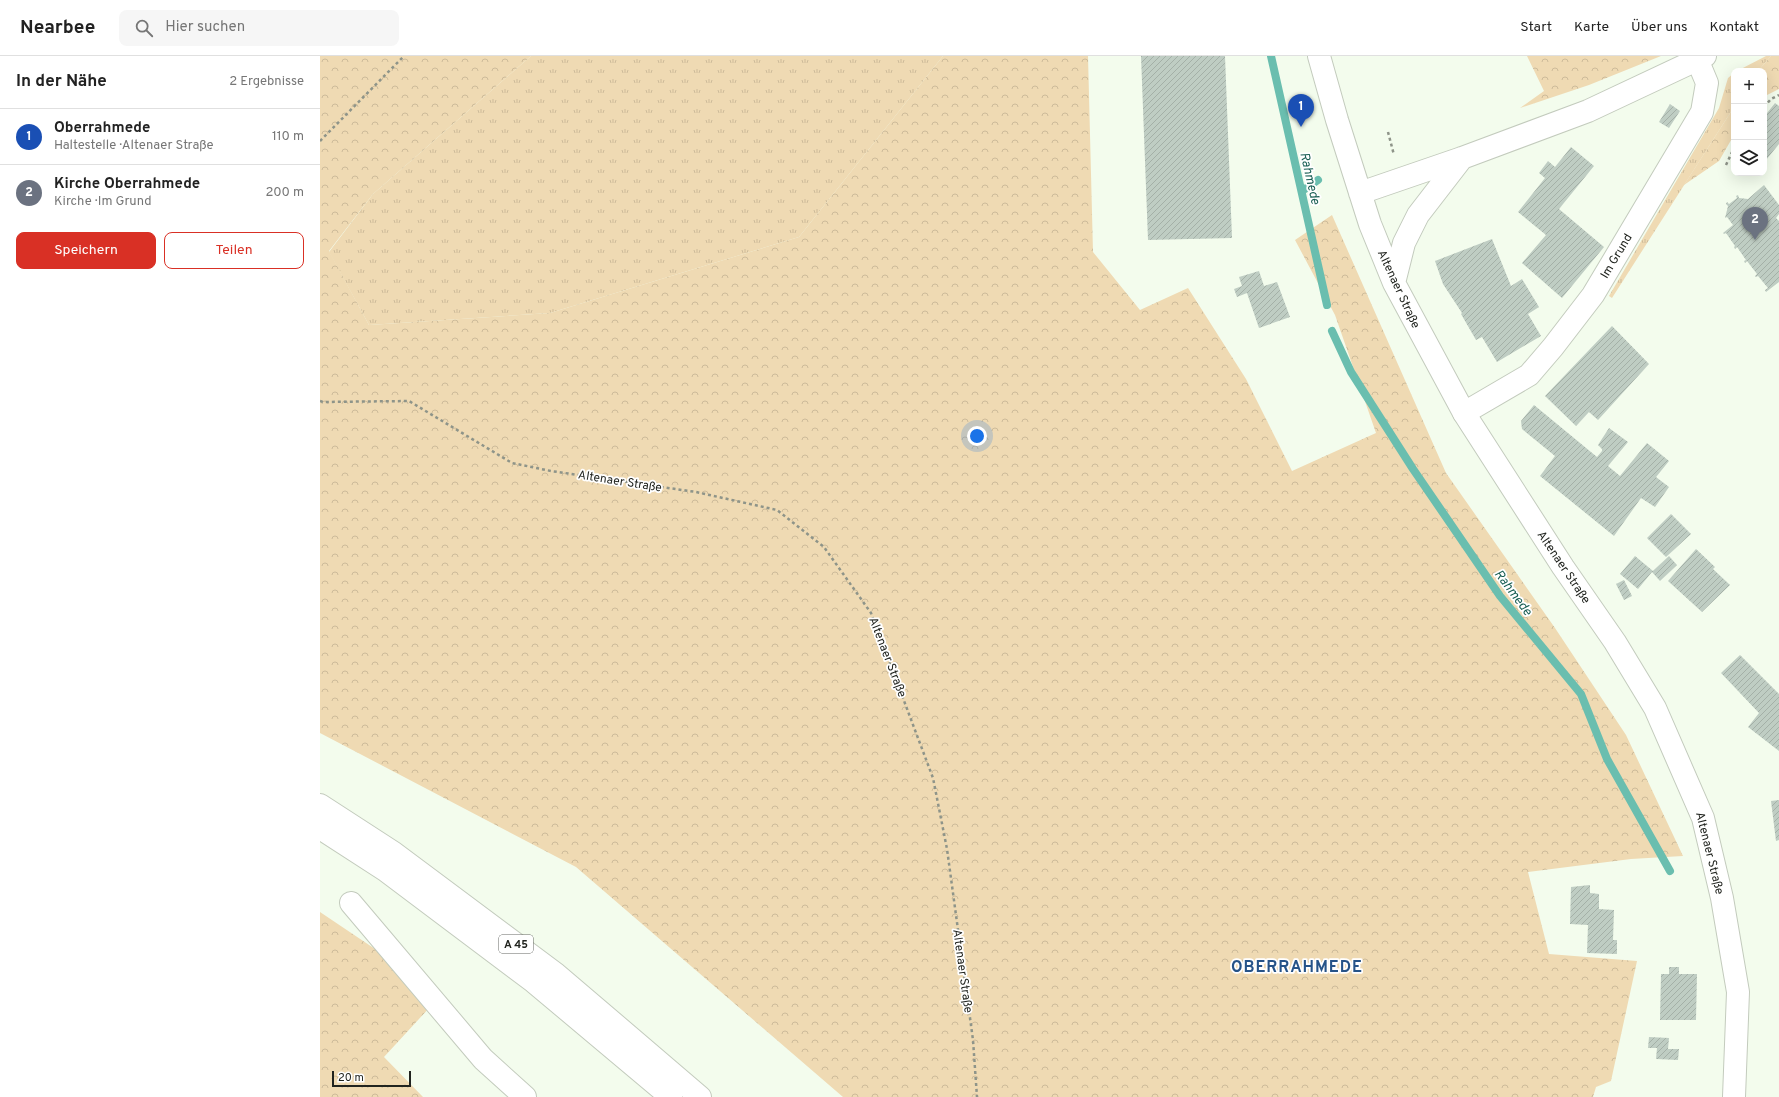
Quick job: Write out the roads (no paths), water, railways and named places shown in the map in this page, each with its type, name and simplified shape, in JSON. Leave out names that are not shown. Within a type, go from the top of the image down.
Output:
[{"type":"main road","name":"Altenaer Straße","points":[[1319,56],[1337,120],[1370,224],[1394,283],[1464,413],[1563,567],[1616,642],[1655,708],[1703,818],[1722,898],[1738,992],[1734,1097]]},
{"type":"main road","name":"Im Grund","points":[[1360,193],[1462,158],[1588,111],[1701,58],[1707,83],[1702,112],[1592,295],[1553,347],[1529,375],[1464,413]]},
{"type":"main road","points":[[1394,283],[1404,243],[1418,214],[1462,158]]},
{"type":"main road","name":"A 45","points":[[320,805],[394,853],[556,974],[700,1097]]},
{"type":"main road","name":"A 45","points":[[320,828],[385,870],[534,982],[671,1097]]},
{"type":"main road","points":[[351,903],[483,1059],[524,1097]]},
{"type":"waterway","name":"Rahmede","points":[[1271,56],[1327,305]]},
{"type":"waterway","points":[[1302,191],[1318,180]]},
{"type":"waterway","name":"Rahmede","points":[[1332,331],[1351,372],[1413,469],[1500,596],[1581,694],[1607,759],[1670,871]]},
{"type":"place","name":"Oberrahmede","points":[[1301,127]]},
{"type":"place","name":"Kirche Oberrahmede","points":[[1755,240]]},
{"type":"district","name":"OBERRAHMEDE","points":[[1297,966]]}]
